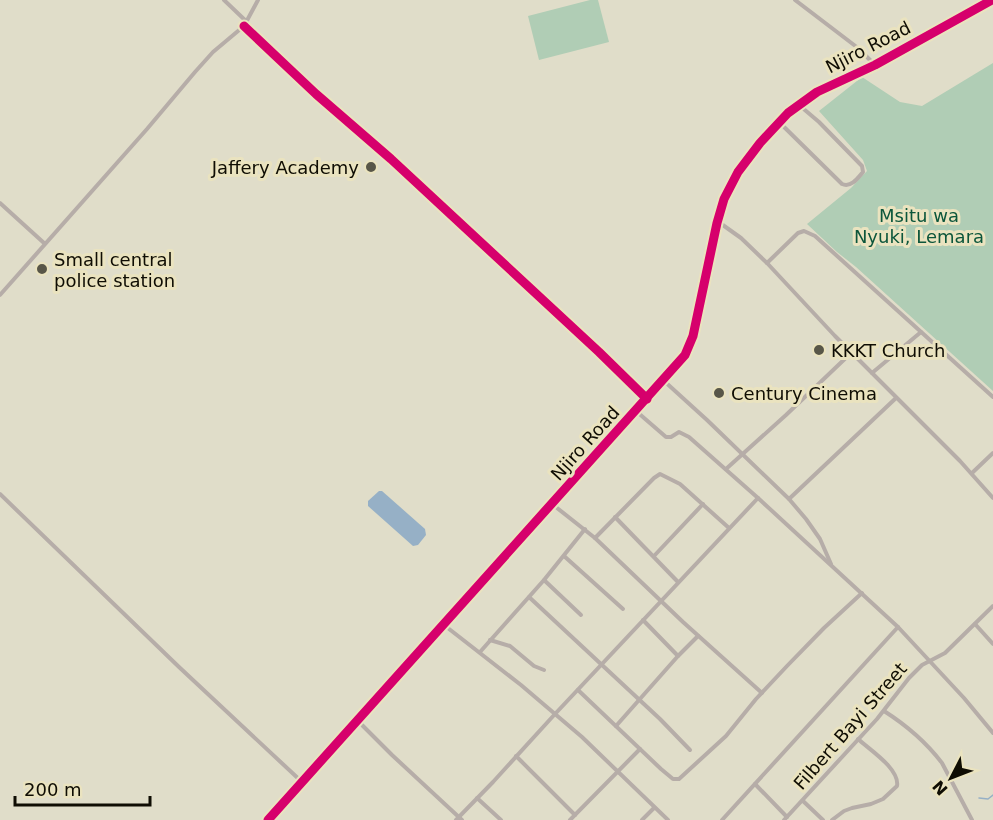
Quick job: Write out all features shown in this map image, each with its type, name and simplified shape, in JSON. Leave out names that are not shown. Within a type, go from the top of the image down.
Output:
[{"type":"street","points":[[224,0],[316,94],[391,159],[647,399]]},
{"type":"street","points":[[0,295],[213,52],[245,24],[258,0]]},
{"type":"street","points":[[795,0],[858,48],[874,65]]},
{"type":"street","name":"Njiro Road","points":[[268,820],[681,360],[691,343],[724,199],[734,178],[760,143],[798,104],[817,92],[874,65],[992,0]]},
{"type":"street","points":[[779,122],[842,184],[851,184],[862,172],[862,166],[798,104]]},
{"type":"street","points":[[0,203],[44,243]]},
{"type":"street","points":[[717,223],[741,238],[767,263],[851,353],[972,473],[993,498]]},
{"type":"street","points":[[767,263],[798,233],[804,231],[810,233],[993,397]]},
{"type":"street","points":[[872,373],[921,332]]},
{"type":"street","points":[[726,470],[851,353]]},
{"type":"street","points":[[663,380],[789,499],[820,539],[833,567]]},
{"type":"street","points":[[789,499],[896,398]]},
{"type":"street","points":[[636,411],[666,437],[679,432],[685,435],[758,498],[898,627],[993,733]]},
{"type":"street","points":[[972,473],[993,453]]},
{"type":"street","points":[[595,538],[660,474],[680,484],[729,528]]},
{"type":"street","points":[[0,494],[302,782]]},
{"type":"street","points":[[358,721],[459,819],[758,498]]},
{"type":"street","points":[[552,504],[585,529],[762,693]]},
{"type":"street","points":[[653,556],[703,504]]},
{"type":"street","points":[[615,517],[678,582]]},
{"type":"street","points":[[480,652],[544,580],[585,529]]},
{"type":"street","points":[[564,556],[623,609]]},
{"type":"street","points":[[544,580],[581,615]]},
{"type":"street","points":[[578,690],[670,777],[680,779],[726,736],[762,693],[824,628],[862,593]]},
{"type":"street","points":[[529,597],[660,719],[690,750]]},
{"type":"street","name":"Filbert Bayi Street","points":[[785,819],[884,711],[909,678],[928,660],[945,652],[993,606]]},
{"type":"street","points":[[643,620],[678,656]]},
{"type":"street","points":[[975,624],[993,644]]},
{"type":"street","points":[[444,625],[480,652],[595,748],[668,820]]},
{"type":"street","points":[[722,820],[898,627]]},
{"type":"street","points":[[616,726],[638,699],[699,636]]},
{"type":"street","points":[[490,640],[510,646],[534,666],[544,670]]},
{"type":"street","points":[[884,711],[906,725],[942,762],[972,820]]},
{"type":"street","points":[[832,820],[852,808],[883,799],[897,786],[896,775],[885,762],[858,739]]},
{"type":"street","points":[[570,820],[639,749]]},
{"type":"street","points":[[516,756],[575,815]]},
{"type":"street","points":[[755,784],[785,819]]},
{"type":"street","points":[[477,798],[501,820]]},
{"type":"street","points":[[803,801],[823,820]]},
{"type":"street","points":[[642,820],[655,807]]},
{"type":"green space","points":[[598,0],[609,42],[539,60],[528,16]]},
{"type":"green space","name":"Msitu wa Nyuki, Lemara","points":[[993,63],[993,391],[807,224],[851,188],[867,171],[863,160],[819,111],[862,77],[900,102],[922,106]]},
{"type":"water","points":[[382,491],[425,529],[426,535],[418,545],[413,546],[368,506],[368,501]]},
{"type":"waterway","points":[[979,798],[988,799],[993,795]]},
{"type":"cycle path","points":[[268,820],[685,355],[693,336],[724,199],[738,172],[760,143],[788,113],[817,92],[875,65],[992,0]]},
{"type":"cycle path","points":[[244,26],[316,94],[391,159],[647,399]]},
{"type":"place","name":"Jaffery Academy","points":[[371,167]]},
{"type":"place","name":"Small central police station","points":[[42,269]]},
{"type":"place","name":"KKKT Church","points":[[819,350]]},
{"type":"place","name":"Century Cinema","points":[[719,393]]}]
